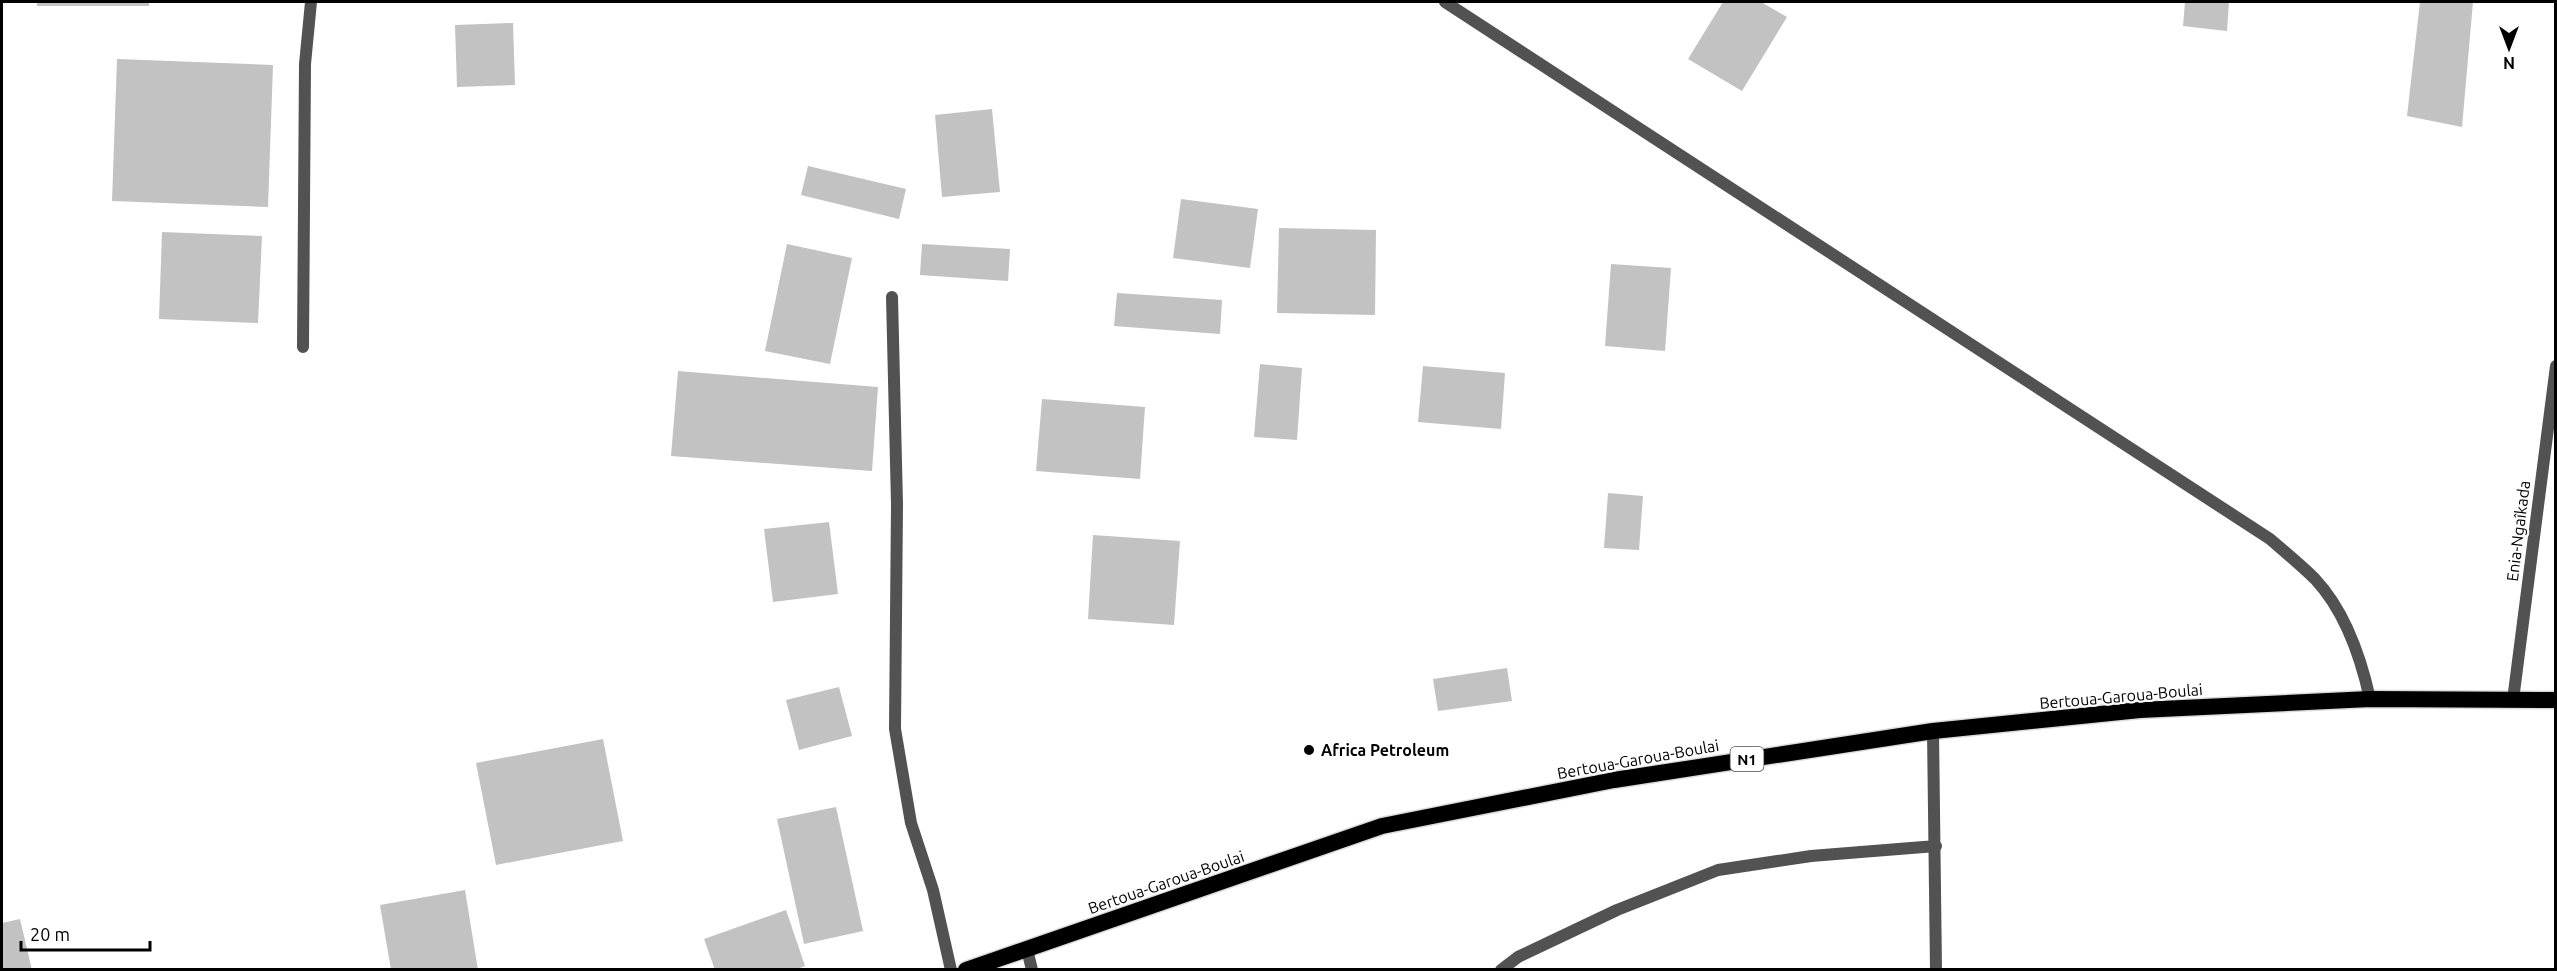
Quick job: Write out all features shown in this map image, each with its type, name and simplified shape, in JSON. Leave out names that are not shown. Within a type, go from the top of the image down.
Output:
[{"type":"highway","name":"Bertoua-Garoua-Boulai","points":[[966,969],[1382,826],[1614,780],[1934,731],[2140,710],[2370,699],[2556,700]]},
{"type":"street","points":[[303,347],[305,64],[311,2]]},
{"type":"street","points":[[1445,2],[2270,539],[2316,580],[2345,625],[2362,660],[2370,699]]},
{"type":"street","points":[[892,297],[897,504],[895,729],[911,823],[933,890],[951,969]]},
{"type":"street","name":"Enia-Ngaîkada","points":[[2513,700],[2556,366]]},
{"type":"street","points":[[1934,731],[1936,969]]},
{"type":"street","points":[[1501,969],[1518,957],[1617,909],[1718,870],[1811,856],[1936,846]]},
{"type":"street","points":[[1027,949],[1032,969]]},
{"type":"building","points":[[37,2],[149,2],[149,6],[37,6]]},
{"type":"building","points":[[1723,2],[1761,2],[1787,17],[1742,91],[1688,59]]},
{"type":"building","points":[[2185,2],[2229,2],[2227,31],[2183,26]]},
{"type":"building","points":[[2420,2],[2473,2],[2462,127],[2407,116]]},
{"type":"building","points":[[513,23],[515,85],[457,87],[455,25]]},
{"type":"building","points":[[117,59],[273,65],[268,207],[112,201]]},
{"type":"building","points":[[992,109],[1000,192],[942,197],[935,115]]},
{"type":"building","points":[[808,166],[906,189],[899,219],[801,195]]},
{"type":"building","points":[[1181,199],[1258,209],[1250,268],[1173,258]]},
{"type":"building","points":[[1279,228],[1376,230],[1375,315],[1277,313]]},
{"type":"building","points":[[162,232],[262,236],[258,323],[159,319]]},
{"type":"building","points":[[787,244],[852,258],[830,364],[765,351]]},
{"type":"building","points":[[922,244],[1010,249],[1008,281],[920,275]]},
{"type":"building","points":[[1611,264],[1671,268],[1665,351],[1605,346]]},
{"type":"building","points":[[1117,293],[1222,300],[1220,334],[1114,326]]},
{"type":"building","points":[[1260,364],[1302,368],[1297,440],[1254,437]]},
{"type":"building","points":[[1423,366],[1505,373],[1501,429],[1418,422]]},
{"type":"building","points":[[678,371],[878,387],[872,471],[671,456]]},
{"type":"building","points":[[1042,399],[1145,407],[1140,479],[1036,471]]},
{"type":"building","points":[[1608,493],[1643,496],[1639,550],[1604,548]]},
{"type":"building","points":[[829,522],[838,594],[773,602],[764,529]]},
{"type":"building","points":[[1093,535],[1180,541],[1174,625],[1088,619]]},
{"type":"building","points":[[1507,668],[1512,701],[1438,711],[1433,679]]},
{"type":"building","points":[[839,687],[852,736],[799,750],[786,700]]},
{"type":"building","points":[[603,739],[623,841],[496,865],[476,763]]},
{"type":"building","points":[[836,807],[863,931],[804,944],[777,819]]},
{"type":"building","points":[[465,890],[478,970],[391,970],[380,905]]},
{"type":"building","points":[[786,910],[805,966],[794,970],[715,970],[704,939]]},
{"type":"building","points":[[20,919],[32,970],[2,970],[2,923]]},
{"type":"place","name":"Africa Petroleum","points":[[1309,750]]}]
